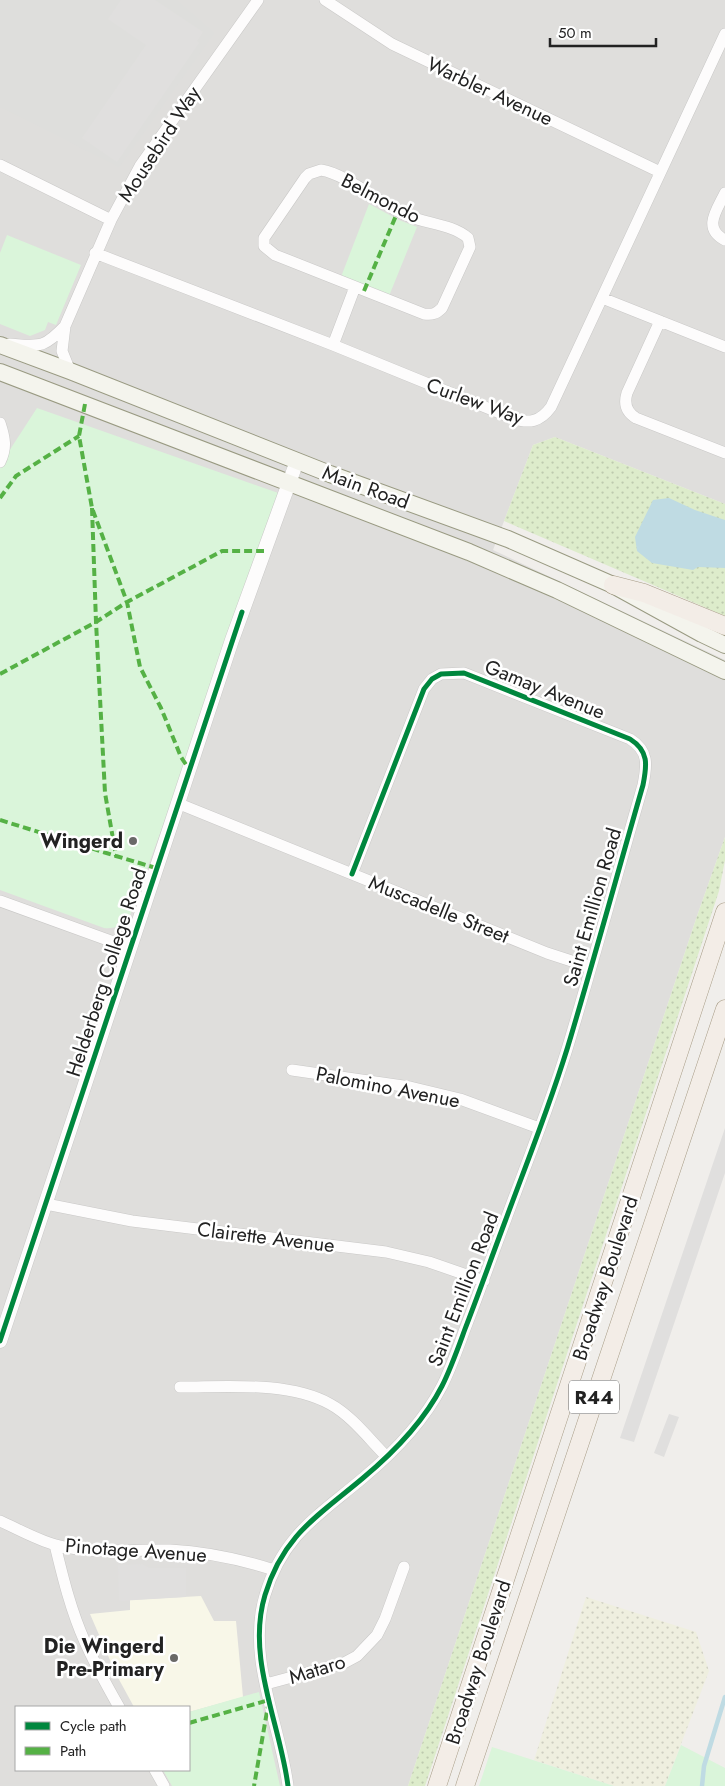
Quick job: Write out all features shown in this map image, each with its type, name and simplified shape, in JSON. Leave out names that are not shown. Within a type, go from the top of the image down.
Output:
[{"type":"main road","name":"Main Road","points":[[0,344],[297,461],[508,539],[613,585],[702,634],[725,644]]},
{"type":"main road","name":"Main Road","points":[[0,372],[469,552],[557,590],[725,671]]},
{"type":"main road","points":[[613,585],[644,593],[725,626]]},
{"type":"main road","name":"Broadway Boulevard","points":[[437,1786],[725,912]]},
{"type":"main road","name":"Broadway Boulevard","points":[[465,1786],[725,1009]]},
{"type":"street","name":"Mousebird Way","points":[[70,371],[62,351],[65,326],[95,253],[111,220],[140,166],[258,0]]},
{"type":"street","name":"Warbler Avenue","points":[[325,0],[392,44],[660,172]]},
{"type":"street","name":"Curlew Way","points":[[95,253],[333,345],[512,418],[527,422],[534,421],[551,407],[660,172],[722,48],[725,34]]},
{"type":"street","points":[[0,165],[111,220]]},
{"type":"street","name":"Belmondo","points":[[320,170],[334,174],[398,211],[456,230],[468,238],[470,243],[468,252],[442,308],[434,314],[424,314],[355,287],[275,255],[264,246],[264,238],[305,178],[314,171],[320,170]]},
{"type":"street","points":[[725,193],[712,226],[716,234],[725,240]]},
{"type":"street","points":[[333,345],[355,287]]},
{"type":"street","points":[[602,298],[725,347]]},
{"type":"street","points":[[660,321],[627,393],[628,410],[636,418],[725,453]]},
{"type":"street","name":"Mousebird Way","points":[[0,344],[43,345],[51,341],[65,326]]},
{"type":"street","points":[[0,423],[5,445],[0,462]]},
{"type":"street","name":"Helderberg College Road","points":[[0,1341],[232,640],[297,461]]},
{"type":"street","name":"Gamay Avenue","points":[[352,874],[424,689],[432,679],[441,674],[464,673],[488,682],[630,739],[644,752]]},
{"type":"street","name":"Saint Emillion Road","points":[[288,1786],[259,1644],[261,1608],[274,1570],[300,1531],[366,1476],[386,1456],[425,1414],[443,1385],[484,1281],[570,1038],[643,785],[646,769],[644,752]]},
{"type":"street","name":"Muscadelle Street","points":[[177,804],[547,953],[590,967]]},
{"type":"street","points":[[0,902],[130,948]]},
{"type":"street","name":"Palomino Avenue","points":[[292,1070],[410,1087],[460,1099],[539,1128]]},
{"type":"street","name":"Clairette Avenue","points":[[46,1204],[132,1221],[386,1252],[429,1262],[484,1281]]},
{"type":"street","points":[[180,1387],[275,1389],[300,1393],[332,1405],[354,1423],[386,1456]]},
{"type":"street","name":"Pinotage Avenue","points":[[0,1521],[55,1545],[103,1551],[171,1550],[212,1554],[246,1561],[274,1570]]},
{"type":"street","points":[[55,1545],[63,1580],[88,1649],[118,1706]]},
{"type":"street","name":"Mataro","points":[[266,1684],[344,1662],[357,1656],[377,1635],[404,1567]]},
{"type":"street","points":[[156,1771],[164,1786]]},
{"type":"shaded area","points":[[0,0],[725,0],[725,504],[555,437],[533,445],[493,550],[725,660],[725,837],[697,916],[408,1786],[0,1786]]},
{"type":"shaded area","points":[[0,0],[176,0],[214,33],[119,167],[0,107]]},
{"type":"shaded area","points":[[121,0],[155,0],[203,32],[197,41],[199,43],[117,162],[82,138],[146,45],[108,19]]},
{"type":"shaded area","points":[[725,1128],[725,1173],[634,1442],[620,1438]]},
{"type":"shaded area","points":[[669,1414],[679,1417],[664,1457],[654,1453]]},
{"type":"shaded area","points":[[142,1564],[149,1568],[186,1568],[186,1597],[119,1601],[118,1565]]},
{"type":"shaded area","name":"Die Wingerd Pre-Primary","points":[[201,1596],[214,1621],[236,1621],[243,1697],[190,1712],[190,1706],[133,1706],[116,1674],[90,1614],[130,1610],[130,1600]]},
{"type":"green space","points":[[369,204],[417,227],[389,296],[341,277]]},
{"type":"green space","points":[[7,235],[81,265],[56,325],[48,322],[45,330],[30,336],[0,324],[0,253]]},
{"type":"green space","points":[[37,408],[284,495],[129,918],[120,925],[111,928],[104,928],[0,890],[0,465]]},
{"type":"green space","points":[[555,437],[725,504],[725,616],[504,521],[533,445]]},
{"type":"green space","points":[[725,837],[725,860],[719,891],[425,1786],[408,1786],[697,916]]},
{"type":"green space","points":[[586,1597],[696,1632],[709,1671],[665,1786],[614,1786],[534,1760]]},
{"type":"green space","points":[[259,1692],[280,1786],[172,1786],[164,1771],[190,1771],[190,1712]]},
{"type":"green space","points":[[681,1745],[725,1768],[725,1786],[665,1786]]},
{"type":"green space","points":[[492,1747],[614,1786],[479,1786]]},
{"type":"water","points":[[669,498],[695,510],[725,520],[725,568],[698,567],[693,570],[652,563],[637,551],[635,537],[653,500]]},
{"type":"waterway","points":[[702,1786],[704,1766],[725,1697]]},
{"type":"marked path","points":[[364,291],[398,211]]},
{"type":"marked path","points":[[85,404],[79,436],[92,508],[127,602],[140,667],[161,708],[181,757],[189,769]]},
{"type":"marked path","points":[[0,498],[16,476],[79,436]]},
{"type":"marked path","points":[[92,508],[105,793],[116,856],[156,868]]},
{"type":"marked path","points":[[0,674],[222,551],[264,551]]},
{"type":"marked path","points":[[0,820],[116,856]]},
{"type":"marked path","points":[[190,1723],[269,1700],[254,1786]]},
{"type":"cycle path","points":[[0,1341],[242,612]]},
{"type":"cycle path","points":[[288,1786],[266,1690],[259,1643],[260,1619],[265,1595],[273,1574],[292,1542],[317,1516],[396,1447],[426,1412],[445,1379],[540,1128],[564,1059],[643,785],[646,765],[644,754],[641,748],[630,739],[464,673],[441,674],[432,679],[424,689],[352,874]]},
{"type":"place","name":"Wingerd","points":[[133,841]]},
{"type":"place","name":"Die Wingerd Pre-Primary","points":[[174,1658]]}]
